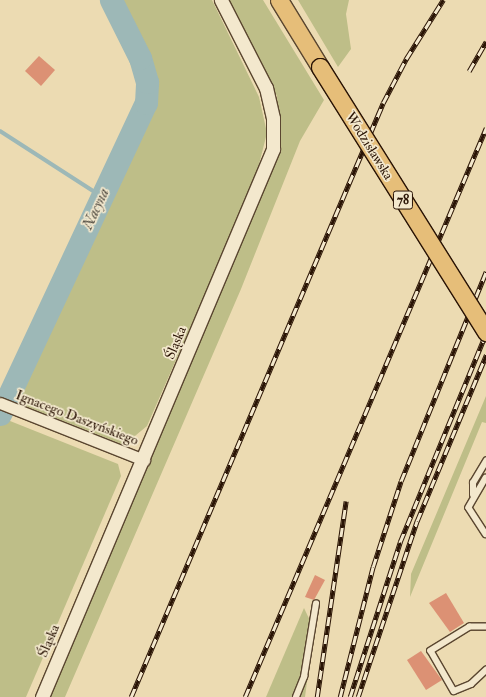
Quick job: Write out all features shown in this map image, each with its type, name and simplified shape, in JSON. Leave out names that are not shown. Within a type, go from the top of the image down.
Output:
[{"type":"main road","name":"Wodzisławska","points":[[278,0],[486,332]]},
{"type":"street","name":"Śląska","points":[[42,697],[144,460],[273,149],[273,118],[266,88],[221,0]]},
{"type":"street","name":"Ignacego Daszyńskiego","points":[[0,403],[144,460]]},
{"type":"lane","points":[[486,461],[473,483],[474,495],[470,512],[486,534]]},
{"type":"lane","points":[[474,495],[486,478]]},
{"type":"lane","points":[[296,697],[304,677],[316,604]]},
{"type":"lane","points":[[486,627],[470,627],[431,651],[454,691],[471,684],[486,670]]},
{"type":"green space","points":[[106,0],[212,0],[259,97],[267,133],[255,180],[147,426],[124,445],[13,401],[44,330],[35,330],[143,99],[141,75]]},
{"type":"green space","points":[[227,0],[263,0],[324,100],[300,141],[241,289],[65,697],[50,697],[274,164],[279,146],[277,96]]},
{"type":"green space","points":[[298,0],[349,0],[346,14],[351,49],[338,67]]},
{"type":"green space","points":[[486,396],[486,423],[482,422],[410,597],[411,574]]},
{"type":"green space","points":[[0,417],[118,464],[121,476],[26,697],[0,697]]},
{"type":"green space","points":[[304,608],[314,629],[305,697],[266,697]]},
{"type":"building","points":[[39,56],[55,70],[41,86],[25,71]]},
{"type":"building","points":[[315,575],[325,580],[314,600],[305,597]]},
{"type":"building","points":[[446,593],[464,623],[450,632],[429,603]]},
{"type":"building","points":[[421,651],[442,680],[426,690],[407,660]]},
{"type":"waterway","name":"Nacyna","points":[[0,414],[146,103],[147,82],[140,58],[111,0]]},
{"type":"waterway","points":[[0,131],[101,196]]},
{"type":"railway","points":[[131,697],[383,103],[406,59],[443,0]]},
{"type":"railway","points":[[469,71],[486,41]]},
{"type":"railway","points":[[245,697],[486,128]]},
{"type":"railway","points":[[340,697],[373,567],[401,481],[486,272]]},
{"type":"railway","points":[[350,697],[400,542],[486,333]]},
{"type":"railway","points":[[358,697],[417,521],[486,355]]},
{"type":"railway","points":[[317,697],[346,501]]}]
